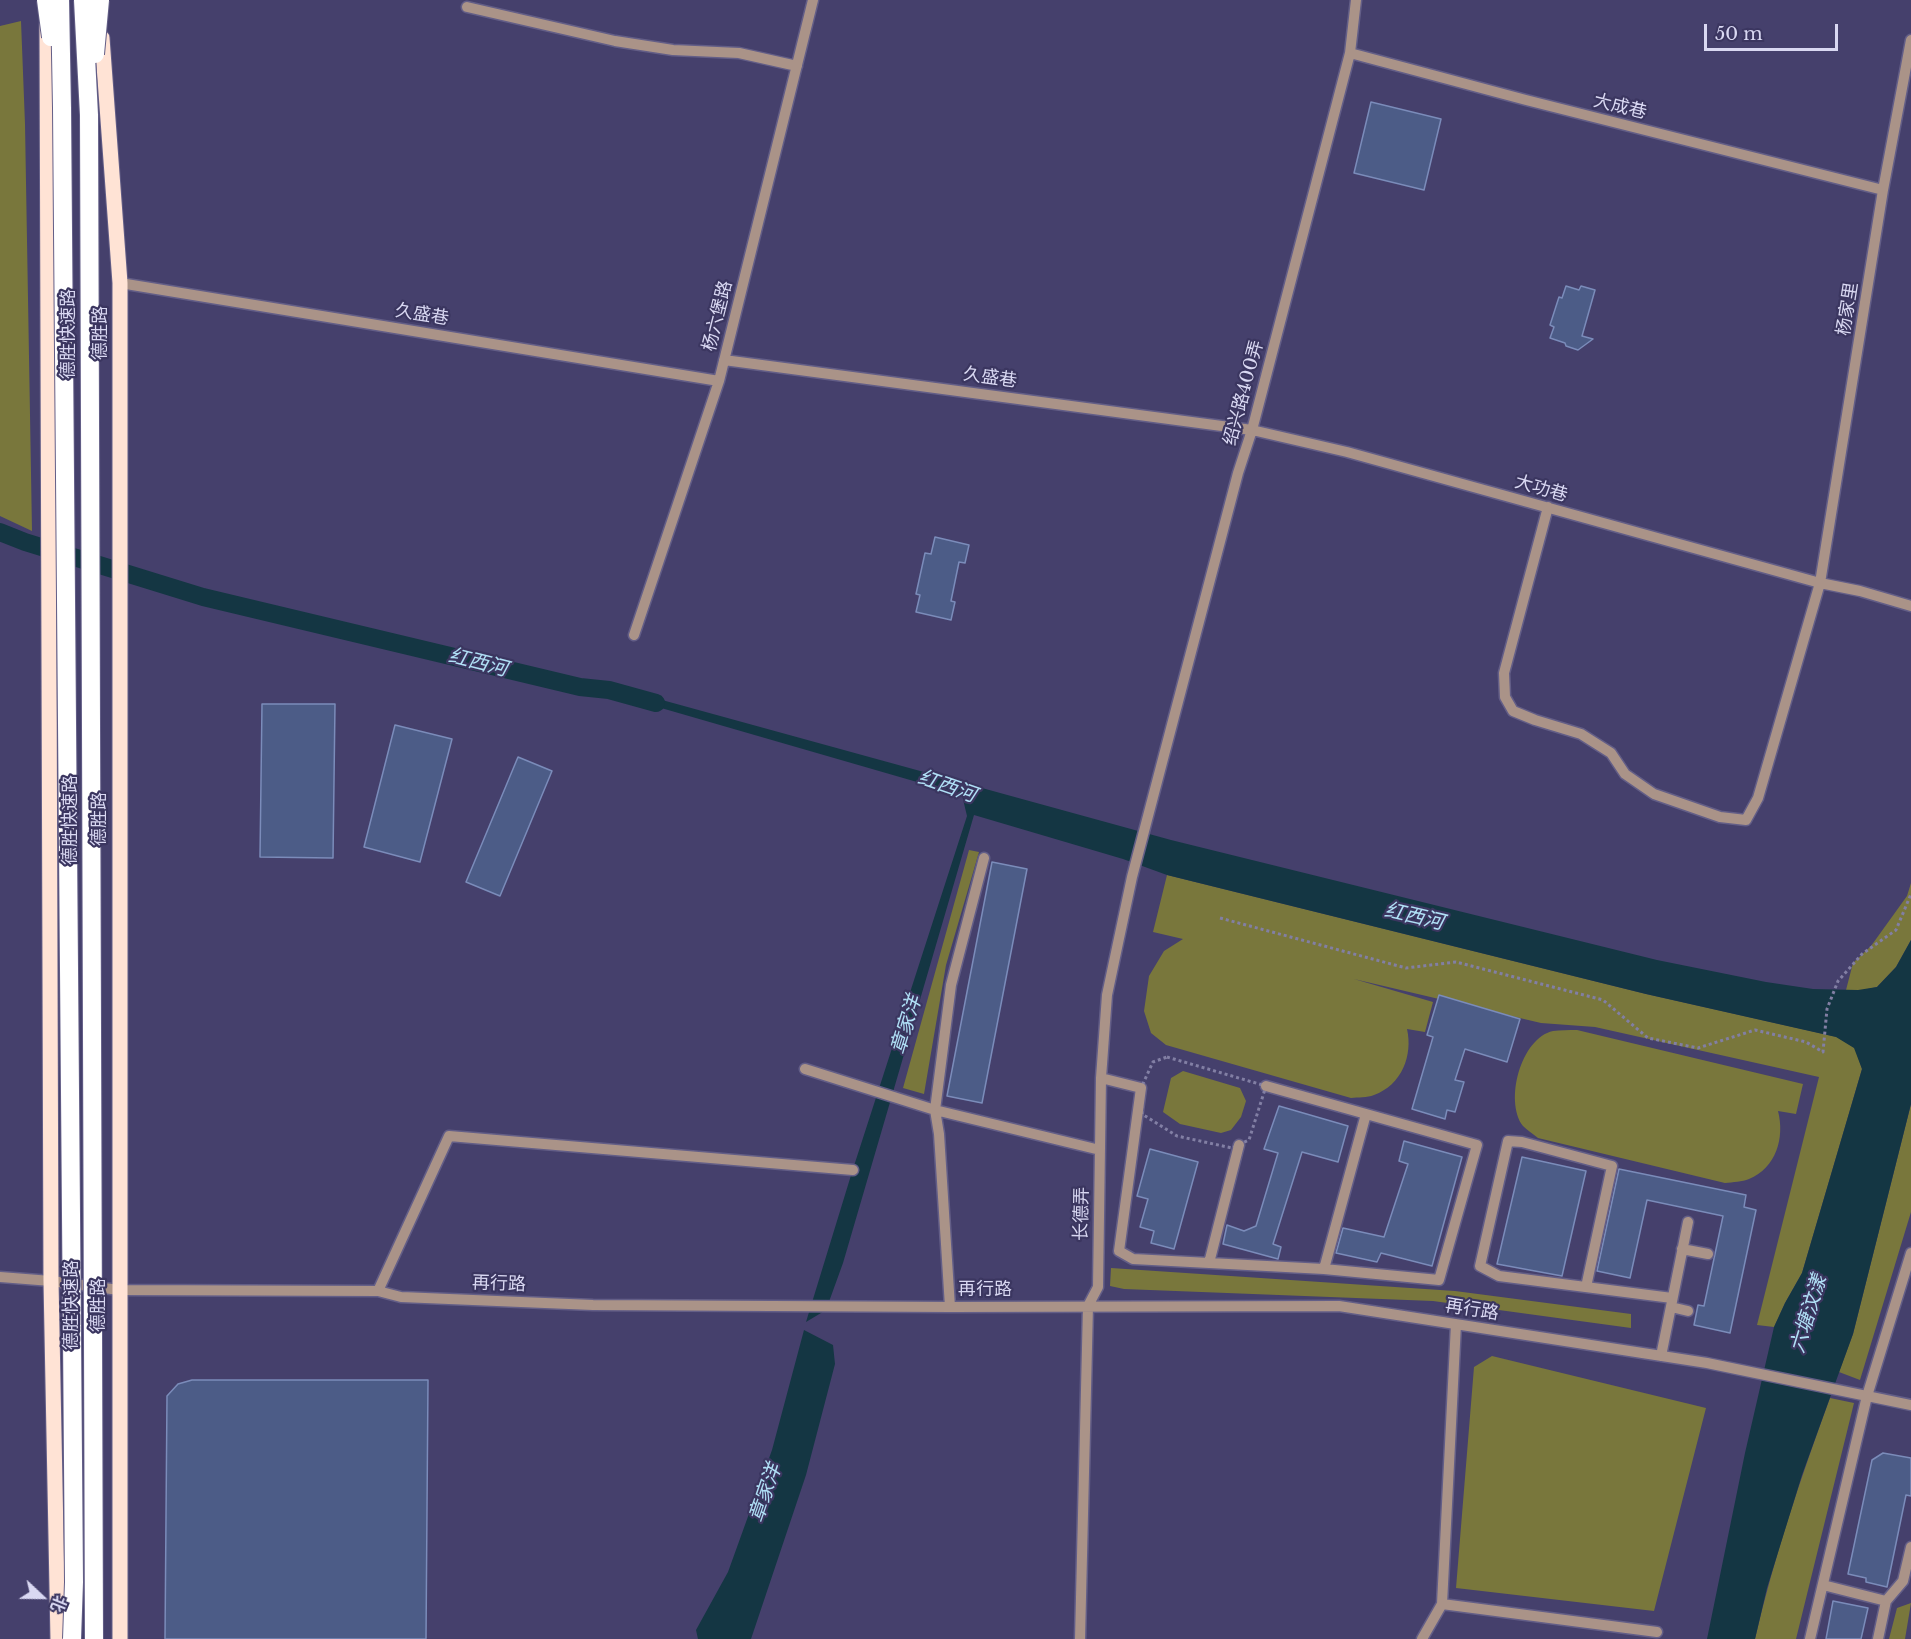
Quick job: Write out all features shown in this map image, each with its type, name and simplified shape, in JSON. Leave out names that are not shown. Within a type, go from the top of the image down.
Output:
[{"type":"highway","points":[[46,0],[63,108]]},
{"type":"highway","name":"德胜快速路","points":[[60,0],[63,108],[74,1582],[72,1639]]},
{"type":"highway","name":"德胜快速路","points":[[83,0],[89,115],[94,1639]]},
{"type":"highway","points":[[89,115],[100,0]]},
{"type":"main road","points":[[46,0],[51,1281],[58,1639]]},
{"type":"main road","name":"德胜路","points":[[100,0],[120,283],[120,1639]]},
{"type":"street","name":"杨六堡路","points":[[634,635],[719,381],[813,0]]},
{"type":"street","name":"绍兴路400弄","points":[[1155,793],[1350,53],[1356,0]]},
{"type":"street","points":[[467,7],[615,41],[673,50],[739,53],[797,66]]},
{"type":"street","name":"杨家里","points":[[1548,507],[1504,673],[1505,697],[1513,711],[1581,734],[1611,753],[1625,774],[1654,794],[1720,818],[1746,820],[1758,798],[1820,583],[1883,190],[1911,40]]},
{"type":"street","name":"大成巷","points":[[1350,53],[1883,190]]},
{"type":"street","name":"久盛巷","points":[[120,283],[719,381]]},
{"type":"street","name":"久盛巷","points":[[724,360],[1252,430]]},
{"type":"street","name":"大功巷","points":[[1252,430],[1347,452],[1911,606]]},
{"type":"street","name":"长德弄","points":[[1080,1639],[1088,1306],[1098,1287],[1101,1078],[1107,995],[1132,877],[1155,793]]},
{"type":"street","points":[[950,1307],[939,1134],[935,1110],[951,985],[984,858]]},
{"type":"street","points":[[805,1069],[935,1110],[1100,1150]]},
{"type":"street","points":[[1101,1078],[1141,1088],[1119,1251],[1133,1258],[1324,1269],[1439,1280],[1477,1145],[1266,1086]]},
{"type":"street","points":[[1324,1269],[1366,1114]]},
{"type":"street","points":[[378,1291],[449,1136],[853,1170]]},
{"type":"street","points":[[1586,1287],[1612,1166],[1522,1142],[1508,1141],[1480,1266],[1499,1276],[1586,1287],[1671,1303],[1688,1311]]},
{"type":"street","points":[[1209,1263],[1239,1145]]},
{"type":"street","points":[[1661,1356],[1688,1221]]},
{"type":"street","points":[[1682,1249],[1708,1254]]},
{"type":"street","points":[[1810,1639],[1867,1396],[1911,1253]]},
{"type":"street","name":"再行路","points":[[0,1277],[119,1290],[378,1291],[401,1297],[593,1305],[1339,1306],[1707,1363],[1911,1405]]},
{"type":"street","points":[[1422,1639],[1442,1604],[1456,1324]]},
{"type":"street","points":[[1878,1639],[1886,1601],[1907,1581],[1911,1547]]},
{"type":"street","points":[[1823,1585],[1886,1601]]},
{"type":"street","points":[[1442,1604],[1657,1632]]},
{"type":"path","points":[[1220,918],[1406,968],[1456,962],[1603,1000],[1648,1038],[1698,1048],[1755,1030],[1806,1042],[1823,1052],[1827,1009],[1838,981],[1862,954],[1896,930],[1911,894]]},
{"type":"path","points":[[1167,1057],[1266,1086],[1249,1140],[1232,1148],[1178,1136],[1142,1114],[1141,1088],[1153,1062],[1167,1057]]},
{"type":"shaded area","points":[[21,21],[32,531],[0,516],[0,26]]},
{"type":"shaded area","points":[[969,850],[979,852],[946,965],[924,1094],[903,1088]]},
{"type":"shaded area","points":[[1167,875],[1646,994],[1837,1037],[1855,1048],[1862,1069],[1802,1273],[1774,1327],[1757,1325],[1819,1077],[1595,1027],[1541,1023],[1354,979],[1433,1002],[1425,1032],[1407,1029],[1407,1059],[1398,1077],[1384,1090],[1374,1095],[1351,1098],[1166,1045],[1151,1033],[1144,1011],[1149,976],[1164,951],[1183,939],[1153,932]]},
{"type":"shaded area","points":[[1911,883],[1911,940],[1896,967],[1877,987],[1858,991],[1846,990],[1853,963],[1871,946],[1907,896]]},
{"type":"shaded area","points":[[1577,1030],[1803,1084],[1796,1114],[1778,1111],[1779,1141],[1772,1160],[1766,1168],[1749,1179],[1725,1183],[1538,1138],[1523,1126],[1515,1102],[1519,1072],[1524,1058],[1532,1045],[1542,1036],[1553,1031]]},
{"type":"shaded area","points":[[1183,1071],[1240,1088],[1246,1101],[1241,1117],[1231,1130],[1221,1133],[1180,1124],[1163,1112],[1171,1078]]},
{"type":"shaded area","points":[[1911,1104],[1911,1212],[1860,1380],[1839,1372],[1853,1334]]},
{"type":"shaded area","points":[[1111,1268],[1455,1291],[1631,1314],[1631,1328],[1433,1301],[1124,1289],[1110,1286]]},
{"type":"shaded area","points":[[1492,1356],[1706,1408],[1654,1611],[1456,1588],[1474,1367]]},
{"type":"shaded area","points":[[1830,1398],[1854,1403],[1796,1639],[1755,1639],[1789,1517]]},
{"type":"shaded area","points":[[1911,1603],[1905,1639],[1889,1639],[1897,1608]]},
{"type":"water","points":[[633,692],[1171,840],[1657,960],[1766,982],[1813,989],[1858,990],[1877,987],[1896,967],[1911,940],[1911,1104],[1853,1334],[1802,1475],[1767,1588],[1755,1639],[1707,1639],[1745,1453],[1774,1327],[1802,1273],[1862,1069],[1854,1048],[1836,1037],[1646,994],[1167,875],[1123,859],[974,815],[843,1263],[826,1310],[806,1322],[967,816],[962,795],[637,701]]},
{"type":"water","name":"章家洋","points":[[804,1330],[833,1345],[835,1364],[806,1475],[751,1639],[698,1639],[696,1630],[728,1572],[772,1450]]},
{"type":"building","points":[[1371,102],[1441,119],[1424,190],[1354,173]]},
{"type":"building","points":[[1566,286],[1579,290],[1581,286],[1595,290],[1582,336],[1593,339],[1578,350],[1550,338],[1554,327],[1550,325],[1559,297],[1562,298]]},
{"type":"building","points":[[935,537],[969,545],[965,563],[959,562],[951,601],[955,602],[951,620],[916,612],[920,595],[916,594],[925,553],[931,554]]},
{"type":"building","points":[[262,704],[335,704],[333,858],[260,857]]},
{"type":"building","points":[[395,725],[452,739],[420,862],[364,847]]},
{"type":"building","points":[[518,757],[552,771],[500,896],[466,882]]},
{"type":"building","points":[[992,862],[1027,869],[982,1103],[947,1096]]},
{"type":"building","points":[[1439,995],[1520,1019],[1507,1062],[1465,1049],[1455,1080],[1464,1082],[1455,1112],[1447,1110],[1445,1119],[1412,1109],[1433,1037],[1427,1035]]},
{"type":"building","points":[[1279,1106],[1348,1126],[1338,1162],[1302,1152],[1273,1244],[1281,1247],[1278,1259],[1223,1244],[1227,1225],[1244,1231],[1256,1226],[1278,1153],[1264,1149]]},
{"type":"building","points":[[1404,1141],[1462,1157],[1432,1266],[1381,1253],[1377,1262],[1336,1253],[1343,1228],[1384,1237],[1408,1164],[1399,1161]]},
{"type":"building","points":[[1150,1149],[1198,1162],[1174,1249],[1151,1243],[1154,1231],[1140,1227],[1148,1199],[1137,1196]]},
{"type":"building","points":[[1522,1157],[1586,1171],[1562,1276],[1497,1264]]},
{"type":"building","points":[[1619,1169],[1746,1195],[1744,1207],[1756,1210],[1730,1333],[1694,1325],[1698,1305],[1704,1306],[1723,1216],[1647,1200],[1630,1278],[1597,1271]]},
{"type":"building","points":[[192,1380],[428,1380],[426,1639],[165,1639],[167,1396],[178,1384]]},
{"type":"building","points":[[1883,1453],[1911,1458],[1911,1496],[1906,1495],[1887,1587],[1866,1582],[1866,1578],[1848,1574],[1872,1460]]},
{"type":"building","points":[[1833,1601],[1868,1608],[1861,1639],[1826,1639]]},
{"type":"waterway","name":"红西河","points":[[0,532],[25,542],[203,597],[580,687],[609,690],[656,703]]},
{"type":"water label","name":"六塘汶漾","points":[[1809,1314]]}]
